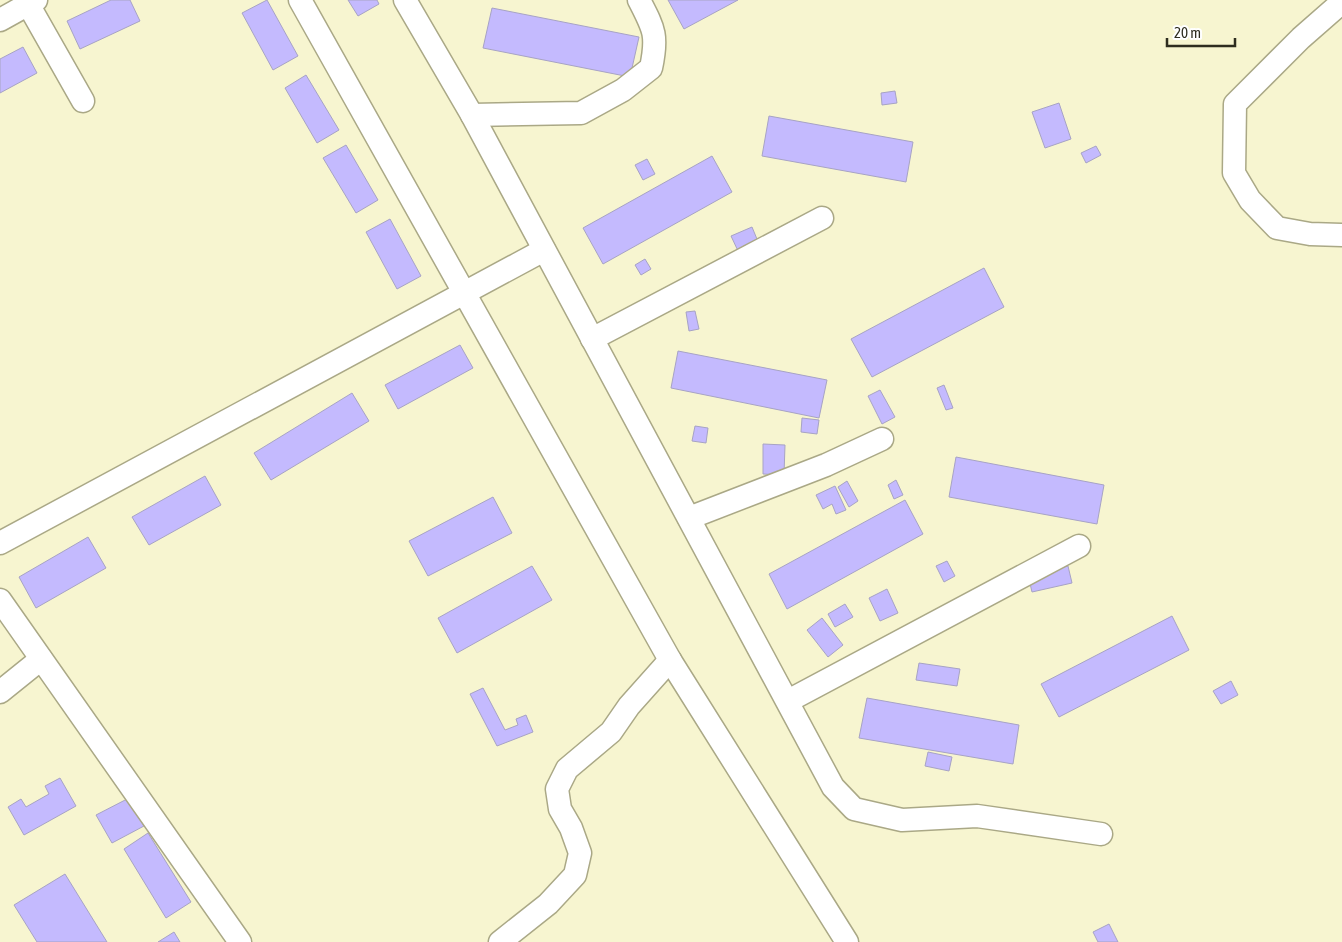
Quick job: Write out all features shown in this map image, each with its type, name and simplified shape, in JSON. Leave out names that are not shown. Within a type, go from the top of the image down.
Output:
[{"type":"street","points":[[300,0],[670,660],[847,942]]},
{"type":"street","points":[[405,0],[472,115],[833,787],[854,809],[902,820],[977,816],[1101,834]]},
{"type":"street","points":[[472,115],[581,113],[623,90],[651,68],[656,44],[650,22],[639,0]]},
{"type":"street","points":[[0,20],[32,2],[83,101]]},
{"type":"street","points":[[1342,2],[1301,38],[1236,104],[1234,174],[1250,200],[1277,228],[1310,234],[1342,235]]},
{"type":"street","points":[[592,339],[822,218]]},
{"type":"street","points":[[0,543],[544,250]]},
{"type":"street","points":[[689,518],[826,465],[882,439]]},
{"type":"street","points":[[788,701],[1079,546]]},
{"type":"street","points":[[0,600],[240,942]]},
{"type":"street","points":[[0,692],[41,658]]},
{"type":"street","points":[[500,942],[548,904],[575,875],[580,854],[571,828],[560,809],[557,789],[567,769],[611,732],[629,706],[670,660]]},
{"type":"building","points":[[111,0],[130,0],[140,21],[80,49],[67,21]]},
{"type":"building","points":[[267,0],[298,56],[273,70],[242,13]]},
{"type":"building","points":[[348,0],[377,0],[379,4],[358,16]]},
{"type":"building","points":[[668,0],[738,0],[684,29]]},
{"type":"building","points":[[492,8],[639,37],[630,77],[483,48]]},
{"type":"building","points":[[23,47],[37,73],[0,93],[0,59]]},
{"type":"building","points":[[306,75],[339,130],[317,143],[285,88]]},
{"type":"building","points":[[895,91],[897,103],[882,105],[881,93]]},
{"type":"building","points":[[1059,103],[1071,139],[1045,148],[1032,112]]},
{"type":"building","points":[[769,116],[913,142],[906,182],[762,156]]},
{"type":"building","points":[[346,145],[378,200],[356,213],[323,158]]},
{"type":"building","points":[[1096,146],[1101,155],[1086,163],[1081,153]]},
{"type":"building","points":[[712,156],[732,192],[603,264],[583,228]]},
{"type":"building","points":[[647,159],[655,174],[643,180],[635,165]]},
{"type":"building","points":[[390,219],[421,276],[397,289],[366,232]]},
{"type":"building","points":[[752,227],[759,244],[739,253],[731,236]]},
{"type":"building","points":[[645,259],[651,269],[641,275],[635,265]]},
{"type":"building","points":[[984,268],[1004,307],[872,377],[851,339]]},
{"type":"building","points":[[695,311],[699,329],[689,331],[686,312]]},
{"type":"building","points":[[460,345],[473,368],[398,409],[385,385]]},
{"type":"building","points":[[678,351],[827,380],[819,418],[671,388]]},
{"type":"building","points":[[944,385],[953,408],[946,410],[937,388]]},
{"type":"building","points":[[880,390],[895,417],[882,424],[868,396]]},
{"type":"building","points":[[352,393],[369,421],[271,480],[254,453]]},
{"type":"building","points":[[802,418],[819,420],[817,434],[801,432]]},
{"type":"building","points":[[695,426],[708,428],[706,443],[692,441]]},
{"type":"building","points":[[763,444],[785,445],[784,475],[763,474]]},
{"type":"building","points":[[956,457],[1104,485],[1097,524],[949,497]]},
{"type":"building","points":[[205,476],[221,505],[149,545],[132,517]]},
{"type":"building","points":[[896,480],[903,495],[894,499],[888,485]]},
{"type":"building","points":[[847,481],[858,501],[849,507],[838,487]]},
{"type":"building","points":[[835,486],[846,510],[836,514],[832,504],[823,509],[816,495]]},
{"type":"building","points":[[493,497],[512,533],[428,576],[409,541]]},
{"type":"building","points":[[905,500],[923,534],[787,609],[769,574]]},
{"type":"building","points":[[88,537],[106,568],[36,608],[19,577]]},
{"type":"building","points":[[947,561],[955,576],[944,582],[936,566]]},
{"type":"building","points":[[532,566],[552,600],[457,653],[438,618]]},
{"type":"building","points":[[1068,566],[1072,583],[1032,592],[1028,575]]},
{"type":"building","points":[[887,589],[898,613],[880,621],[869,598]]},
{"type":"building","points":[[845,604],[853,617],[835,627],[828,614]]},
{"type":"building","points":[[1172,616],[1189,650],[1059,717],[1041,684]]},
{"type":"building","points":[[822,618],[843,645],[828,657],[807,630]]},
{"type":"building","points":[[919,663],[960,669],[957,686],[916,680]]},
{"type":"building","points":[[1231,681],[1238,695],[1221,704],[1213,691]]},
{"type":"building","points":[[483,688],[505,730],[518,725],[516,719],[526,715],[533,732],[497,746],[470,694]]},
{"type":"building","points":[[867,698],[1019,725],[1013,764],[859,738]]},
{"type":"building","points":[[928,752],[952,757],[949,771],[925,766]]},
{"type":"building","points":[[60,778],[76,806],[24,835],[8,807],[21,799],[26,807],[49,794],[45,786]]},
{"type":"building","points":[[129,798],[144,826],[112,843],[96,815]]},
{"type":"building","points":[[148,833],[191,902],[166,918],[124,849]]},
{"type":"building","points":[[65,874],[107,942],[37,942],[14,905]]},
{"type":"building","points":[[1109,924],[1118,942],[1098,942],[1093,932]]},
{"type":"building","points":[[174,932],[180,942],[158,942]]}]
